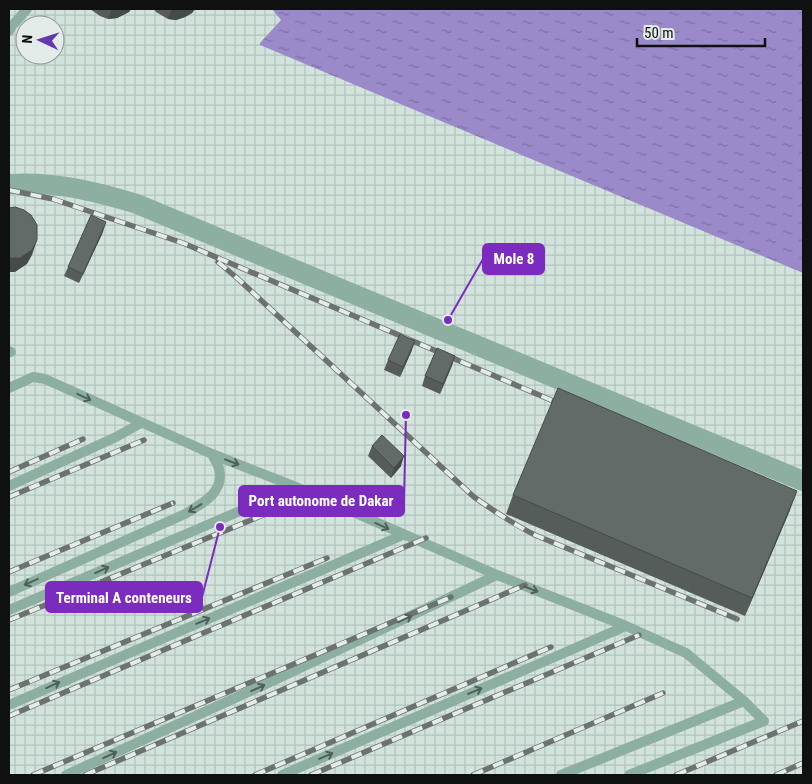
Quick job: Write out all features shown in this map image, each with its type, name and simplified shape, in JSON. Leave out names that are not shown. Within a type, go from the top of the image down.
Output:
[{"type":"street","points":[[9,184],[59,185],[89,190],[137,204],[803,480]]},
{"type":"lane","points":[[9,28],[27,9]]},
{"type":"lane","points":[[9,388],[33,377],[39,377],[212,454],[296,487],[497,575],[626,626],[686,653],[744,701],[764,721],[630,775]]},
{"type":"lane","points":[[9,486],[116,437],[141,423]]},
{"type":"lane","points":[[9,592],[185,514],[211,498],[218,484],[220,470],[212,454]]},
{"type":"lane","points":[[9,610],[296,487]]},
{"type":"lane","points":[[9,705],[403,535]]},
{"type":"lane","points":[[66,775],[288,674],[497,575]]},
{"type":"lane","points":[[282,775],[626,626]]},
{"type":"lane","points":[[561,775],[744,701]]},
{"type":"shaded area","points":[[9,9],[803,9],[803,775],[9,775]]},
{"type":"water","points":[[272,9],[803,9],[803,273],[260,45],[281,20]]},
{"type":"building","points":[[15,207],[31,215],[37,225],[37,240],[32,250],[20,258],[9,258],[9,208]]},
{"type":"building","points":[[91,215],[106,222],[83,274],[68,267]]},
{"type":"building","points":[[400,334],[415,341],[403,367],[388,360]]},
{"type":"building","points":[[437,348],[455,356],[443,384],[425,376]]},
{"type":"building","points":[[558,388],[797,491],[752,598],[513,495]]},
{"type":"building","points":[[382,435],[404,456],[394,468],[372,446]]},
{"type":"railway","points":[[9,190],[53,199],[183,243],[565,406]]},
{"type":"railway","points":[[218,262],[481,502],[535,535],[737,619]]},
{"type":"railway","points":[[9,472],[83,439]]},
{"type":"railway","points":[[9,497],[144,440]]},
{"type":"railway","points":[[9,620],[302,499]]},
{"type":"railway","points":[[9,572],[173,503]]},
{"type":"railway","points":[[9,716],[426,538]]},
{"type":"railway","points":[[9,690],[327,558]]},
{"type":"railway","points":[[85,775],[525,585]]},
{"type":"railway","points":[[33,775],[451,597]]},
{"type":"railway","points":[[311,775],[639,635]]},
{"type":"railway","points":[[255,775],[551,647]]},
{"type":"railway","points":[[473,775],[663,693]]},
{"type":"railway","points":[[676,775],[803,721]]},
{"type":"railway","points":[[776,775],[803,763]]},
{"type":"place","name":"Mole 8","points":[[448,320]]},
{"type":"place","name":"Port autonome de Dakar","points":[[406,415]]},
{"type":"place","name":"Terminal A conteneurs","points":[[220,527]]}]
